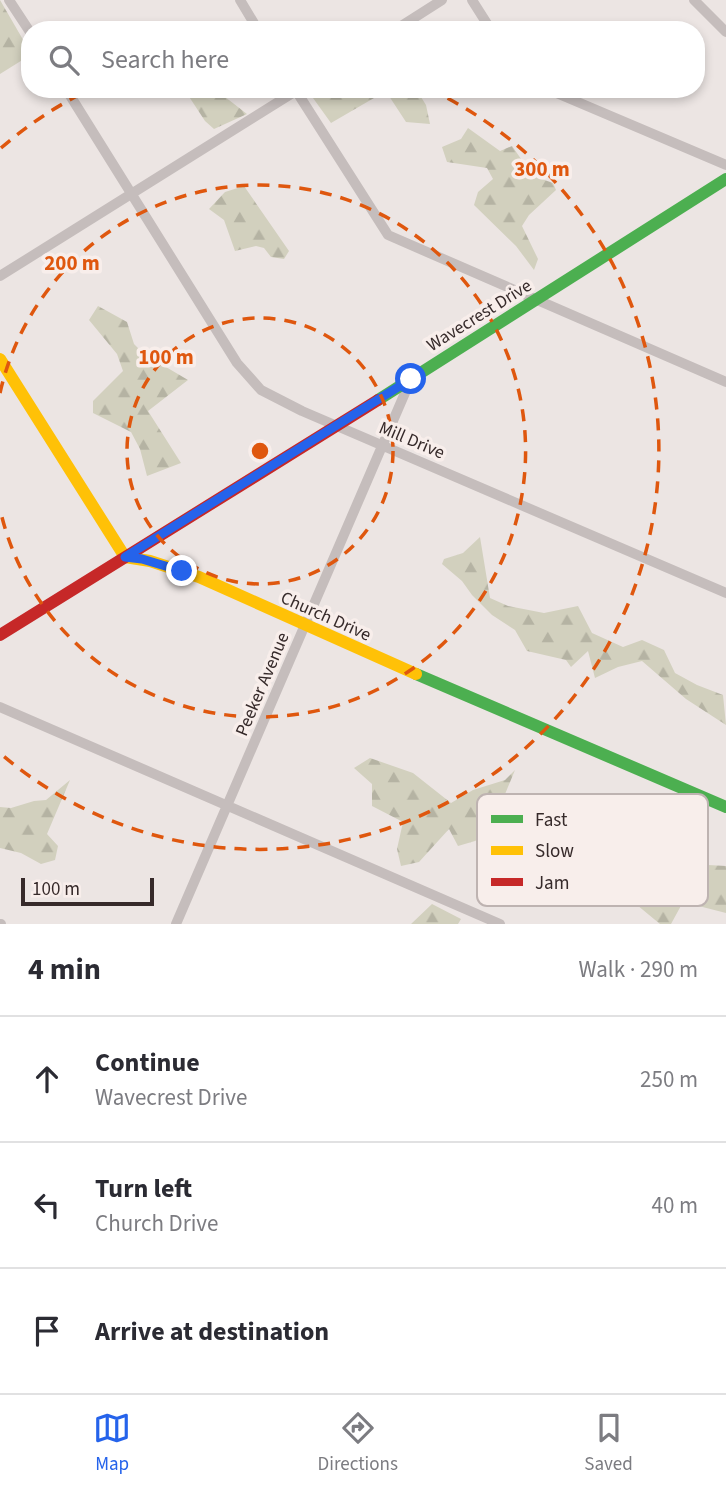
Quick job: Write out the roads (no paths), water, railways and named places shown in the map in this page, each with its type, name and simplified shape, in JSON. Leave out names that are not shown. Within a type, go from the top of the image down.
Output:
[{"type":"street","points":[[9,0],[23,21]]},
{"type":"street","points":[[240,0],[253,21]]},
{"type":"street","points":[[409,21],[442,0]]},
{"type":"street","points":[[472,0],[485,21]]},
{"type":"street","points":[[694,0],[726,32]]},
{"type":"street","name":"Mill Drive","points":[[72,98],[237,363],[261,390],[280,401],[726,593]]},
{"type":"street","points":[[0,276],[284,98]]},
{"type":"street","points":[[302,98],[388,235],[726,382]]},
{"type":"street","points":[[568,98],[726,165]]},
{"type":"street","name":"Wavecrest Drive","points":[[0,635],[726,179]]},
{"type":"street","points":[[0,359],[125,557]]},
{"type":"street","name":"Peeker Avenue","points":[[176,924],[411,379]]},
{"type":"street","name":"Church Drive","points":[[125,557],[142,559],[182,571],[696,794]]},
{"type":"street","points":[[0,707],[500,924]]},
{"type":"street","name":"Church Drive","points":[[708,799],[726,807]]}]
